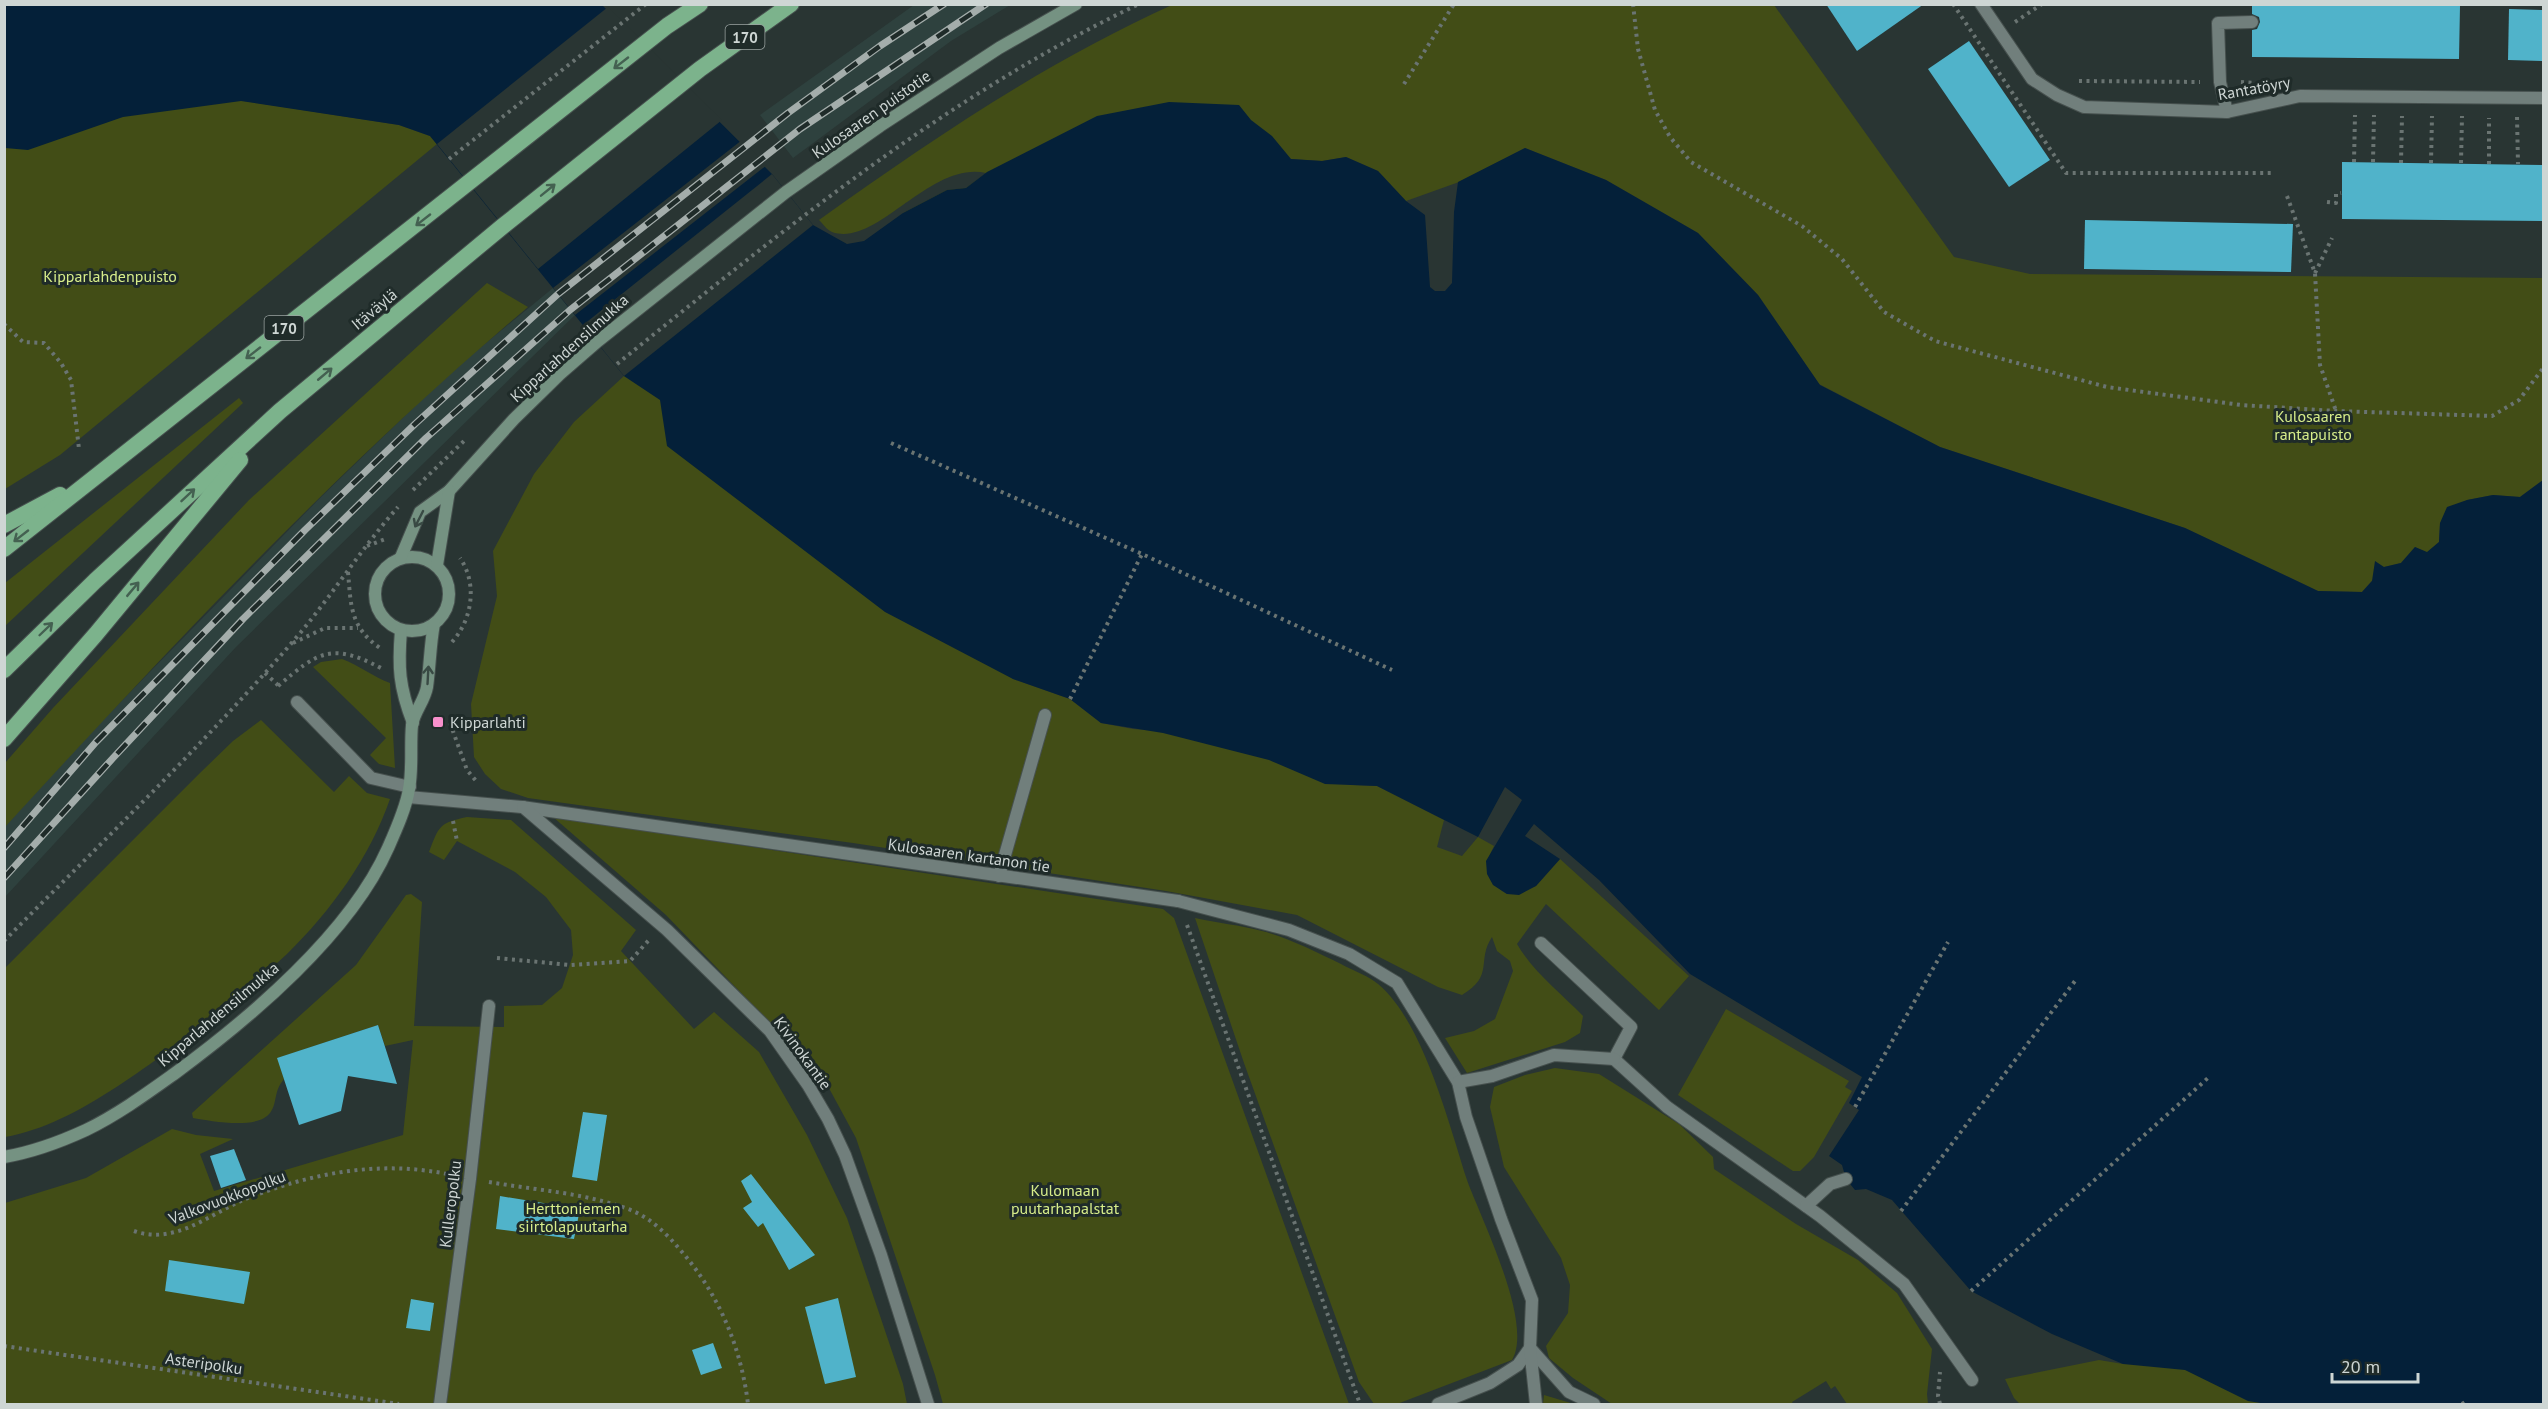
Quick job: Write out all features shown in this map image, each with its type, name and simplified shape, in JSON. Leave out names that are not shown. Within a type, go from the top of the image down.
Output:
[{"type":"highway","points":[[667,26],[685,4]]},
{"type":"highway","name":"170","points":[[4,549],[667,26],[700,4]]},
{"type":"highway","name":"Itäväylä","points":[[4,670],[95,581],[280,411],[503,226],[700,69],[791,4]]},
{"type":"highway","points":[[4,739],[96,634],[280,411]]},
{"type":"highway","points":[[4,525],[100,473]]},
{"type":"main road","name":"Kulosaaren puistotie","points":[[693,264],[786,192],[936,88],[999,48],[1076,4]]},
{"type":"main road","name":"Kipparlahdensilmukka","points":[[401,557],[420,512],[449,491],[522,412],[598,340],[693,264]]},
{"type":"main road","points":[[436,565],[449,491]]},
{"type":"main road","points":[[401,557],[420,557],[436,565],[447,579],[450,595],[445,612],[434,624],[418,631],[401,630],[387,622],[377,609],[374,593],[377,578],[387,565],[401,557]]},
{"type":"main road","name":"Kipparlahdensilmukka","points":[[4,1157],[29,1153],[87,1130],[205,1051],[291,976],[360,897],[372,880],[387,849],[409,792],[413,723],[427,690],[429,654],[434,624]]},
{"type":"main road","name":"Kipparlahdensilmukka","points":[[401,630],[401,693],[413,723]]},
{"type":"street","name":"Rantatöyry","points":[[1981,4],[2032,79],[2057,95],[2084,107],[2227,112],[2300,96],[2544,98]]},
{"type":"street","points":[[2227,112],[2220,82],[2218,23],[2252,22]]},
{"type":"street","name":"Kulosaaren kartanon tie","points":[[297,702],[371,778],[409,792],[1178,902],[1289,930],[1349,954],[1397,983],[1458,1082],[1482,1162],[1532,1300],[1530,1348],[1536,1404]]},
{"type":"street","points":[[999,876],[1045,716]]},
{"type":"street","name":"Kivinokantie","points":[[522,807],[662,926],[770,1031],[808,1085],[845,1155],[881,1256],[928,1404]]},
{"type":"street","points":[[1541,943],[1631,1027],[1614,1059]]},
{"type":"street","name":"Kulleropolku","points":[[440,1404],[470,1179],[489,1006]]},
{"type":"street","points":[[1458,1082],[1492,1076],[1554,1055],[1614,1059],[1667,1107],[1806,1206],[1904,1284],[1972,1380]]},
{"type":"street","points":[[1806,1206],[1830,1184],[1846,1179]]},
{"type":"street","points":[[1438,1404],[1490,1383],[1518,1365],[1530,1348],[1569,1392],[1594,1404]]},
{"type":"path","points":[[448,159],[646,4]]},
{"type":"path","points":[[617,364],[804,213],[929,124],[1032,60],[1139,4]]},
{"type":"path","points":[[1404,84],[1454,4]]},
{"type":"path","points":[[1633,4],[1638,49],[1655,110],[1670,137],[1691,162],[1802,226],[1842,259],[1884,312],[1935,340],[2108,387],[2241,405],[2336,411],[2492,416],[2519,400],[2544,367]]},
{"type":"path","points":[[1953,4],[2066,173],[2273,173]]},
{"type":"path","points":[[2013,23],[2042,4]]},
{"type":"path","points":[[2354,162],[2355,115]]},
{"type":"path","points":[[2373,162],[2374,115]]},
{"type":"path","points":[[2401,163],[2402,115]]},
{"type":"path","points":[[2431,163],[2432,115]]},
{"type":"path","points":[[2461,164],[2462,116]]},
{"type":"path","points":[[2489,116],[2489,164]]},
{"type":"path","points":[[2517,116],[2518,164]]},
{"type":"path","points":[[2327,202],[2336,203],[2336,194],[2341,193]]},
{"type":"path","points":[[2287,196],[2315,273],[2320,365],[2336,411]]},
{"type":"path","points":[[2315,273],[2332,238]]},
{"type":"path","points":[[4,324],[23,342],[44,344],[61,363],[71,380],[79,449]]},
{"type":"path","points":[[891,443],[1142,554],[1392,670]]},
{"type":"path","points":[[4,941],[206,737],[290,645],[366,547]]},
{"type":"path","points":[[1070,699],[1142,554]]},
{"type":"path","points":[[450,644],[463,630],[471,605],[466,567]]},
{"type":"path","points":[[290,645],[325,628],[358,628],[350,601],[348,572]]},
{"type":"path","points":[[278,686],[310,659],[328,652],[362,658],[389,672],[400,673]]},
{"type":"path","points":[[450,723],[467,770],[486,793],[501,805]]},
{"type":"path","points":[[1178,902],[1360,1404]]},
{"type":"path","points":[[497,958],[570,964],[630,961],[662,926]]},
{"type":"path","points":[[1855,1107],[1948,942]]},
{"type":"path","points":[[1901,1211],[2075,981]]},
{"type":"path","points":[[1971,1291],[2209,1077]]},
{"type":"path","name":"Valkovuokkopolku","points":[[134,1231],[141,1234],[177,1233],[243,1200],[278,1187],[353,1169],[427,1170],[605,1202],[631,1210],[655,1224],[701,1274],[715,1296],[728,1325],[748,1404]]},
{"type":"path","name":"Asteripolku","points":[[4,1346],[399,1404]]},
{"type":"shaded area","points":[[914,5],[1010,5],[951,41],[793,158],[760,115]]},
{"type":"shaded area","points":[[553,288],[575,315],[236,647],[5,897],[4,827],[99,724],[320,498],[447,375]]},
{"type":"green space","name":"Kulosaaren rantapuisto","points":[[1172,5],[1774,5],[1954,257],[2030,274],[2543,278],[2543,480],[2520,497],[2493,495],[2467,500],[2440,523],[2439,542],[2427,553],[2415,547],[2401,563],[2384,567],[2362,592],[2318,591],[2185,528],[1940,447],[1819,384],[1758,295],[1698,233],[1606,180],[1525,148],[1459,182],[1406,201],[1378,171],[1346,157],[1322,161],[1291,159],[903,213],[947,190],[966,188],[986,173],[965,173],[944,179],[867,228],[849,234],[832,232],[819,220],[947,131],[1035,77],[1125,27]]},
{"type":"green space","name":"Kipparlahdenpuisto","points":[[5,64],[399,125],[430,136],[437,144],[60,455],[5,489]]},
{"type":"green space","points":[[487,283],[528,307],[390,430],[258,559],[5,827],[5,763],[53,708],[249,500]]},
{"type":"green space","points":[[624,376],[661,400],[1013,679],[1070,699],[1101,723],[1133,729],[1347,746],[1354,785],[1377,786],[1444,820],[1437,847],[1462,856],[1478,837],[1494,846],[1488,861],[1488,873],[1494,884],[1507,894],[1536,886],[1560,859],[1689,976],[1659,1010],[1546,904],[1517,944],[1539,973],[1583,1016],[1580,1033],[1565,1042],[1467,1073],[1445,1038],[1474,1031],[1495,1019],[1513,971],[1510,961],[1497,951],[1492,937],[1485,953],[1482,974],[1472,988],[1462,995],[1438,987],[1297,915],[1166,891],[853,843],[528,798],[501,789],[485,774],[474,757],[471,704],[497,596],[493,551],[534,474],[574,422]]},
{"type":"green space","points":[[239,398],[243,403],[5,626],[5,583]]},
{"type":"green space","points":[[342,659],[390,683],[395,768],[379,764],[370,755],[386,738],[313,667],[321,662]]},
{"type":"green space","points":[[261,720],[334,792],[349,776],[367,793],[390,799],[372,842],[348,882],[319,920],[287,954],[237,996],[223,1013],[91,1103],[34,1130],[5,1137],[5,968],[233,741]]},
{"type":"green space","name":"Herttoniemen siirtolapuutarha","points":[[467,817],[511,820],[636,930],[621,951],[694,1029],[714,1012],[759,1052],[807,1135],[847,1218],[903,1384],[907,1404],[5,1404],[5,1203],[86,1178],[172,1129],[196,1135],[233,1139],[200,1154],[214,1191],[403,1135],[413,1040],[385,1046],[378,1025],[278,1058],[284,1079],[278,1088],[270,1113],[264,1118],[245,1123],[233,1123],[193,1118],[192,1113],[356,965],[406,895],[411,894],[422,902],[414,1026],[504,1027],[504,1006],[542,1005],[562,988],[573,955],[571,930],[546,897],[515,872],[457,841],[444,860],[429,852],[441,827],[451,821]]},
{"type":"green space","name":"Kulomaan puutarhapalstat","points":[[553,817],[1163,909],[1174,918],[1349,1404],[943,1404],[856,1138],[824,1079],[666,915]]},
{"type":"green space","points":[[1195,918],[1254,929],[1292,941],[1366,976],[1391,997],[1420,1044],[1432,1073],[1467,1180],[1503,1271],[1516,1322],[1517,1343],[1512,1360],[1397,1404],[1374,1404],[1359,1382],[1244,1063]]},
{"type":"green space","points":[[1726,1009],[1849,1081],[1845,1087],[1852,1091],[1814,1157],[1800,1171],[1793,1171],[1678,1095]]},
{"type":"green space","points":[[1555,1068],[1599,1074],[1679,1124],[1713,1157],[1714,1169],[1796,1224],[1858,1260],[1897,1293],[1932,1349],[1928,1404],[1847,1404],[1835,1386],[1831,1389],[1826,1381],[1792,1402],[1793,1404],[1612,1404],[1573,1378],[1549,1358],[1546,1346],[1568,1313],[1570,1285],[1561,1258],[1504,1167],[1490,1107],[1494,1087],[1525,1075]]},
{"type":"green space","points":[[2154,1342],[2407,1404],[2020,1404],[2014,1398],[2005,1379],[2099,1360],[2123,1364]]},
{"type":"green space","points":[[1544,1395],[1574,1404],[1543,1404]]},
{"type":"water","points":[[4,5],[602,5],[772,174],[813,225],[847,244],[864,241],[903,213],[947,190],[966,188],[987,172],[1097,116],[1169,102],[1239,105],[1251,120],[1272,136],[1291,159],[1322,161],[1346,157],[1378,171],[1406,201],[1425,215],[1430,287],[1435,291],[1445,291],[1452,283],[1454,212],[1458,182],[1525,148],[1606,180],[1698,233],[1758,295],[1820,385],[1940,447],[2185,528],[2318,591],[2362,592],[2372,581],[2375,561],[2384,567],[2401,563],[2415,547],[2427,552],[2439,542],[2440,523],[2447,507],[2493,495],[2520,497],[2543,480],[2543,1404],[2267,1404],[2248,1401],[2185,1370],[2123,1364],[2052,1334],[1971,1291],[1892,1200],[1866,1189],[1855,1190],[1846,1179],[1842,1165],[1829,1156],[1859,1110],[1849,1103],[1862,1077],[1690,974],[1599,880],[1534,824],[1525,836],[1560,859],[1536,886],[1519,895],[1507,894],[1493,885],[1487,874],[1486,861],[1522,800],[1505,787],[1478,837],[1377,786],[1325,784],[1269,760],[1163,733],[1101,723],[1070,699],[1013,679],[885,612],[667,446],[660,400],[624,376],[430,136],[399,125],[241,101],[123,117],[28,150],[5,148]]},
{"type":"pier","points":[[608,7],[722,120],[538,269],[437,144]]},
{"type":"pier","points":[[742,140],[767,165],[575,315],[553,288]]},
{"type":"pier","points":[[772,174],[813,225],[624,376],[583,325]]},
{"type":"building","points":[[1826,4],[1924,4],[1857,51]]},
{"type":"building","points":[[2252,4],[2460,6],[2459,59],[2252,57],[2252,30],[2257,29],[2260,22],[2259,17],[2252,14]]},
{"type":"building","points":[[2509,9],[2544,10],[2544,61],[2508,60]]},
{"type":"building","points":[[1969,41],[2050,160],[2009,187],[1928,69]]},
{"type":"building","points":[[2342,162],[2544,165],[2544,221],[2342,219]]},
{"type":"building","points":[[2085,220],[2293,224],[2291,272],[2084,269]]},
{"type":"building","points":[[378,1025],[397,1084],[348,1076],[341,1111],[299,1125],[277,1058]]},
{"type":"building","points":[[583,1112],[607,1115],[597,1181],[572,1177]]},
{"type":"building","points":[[234,1149],[246,1180],[221,1188],[210,1156]]},
{"type":"building","points":[[751,1174],[815,1255],[789,1270],[763,1223],[758,1227],[743,1208],[752,1202],[741,1181]]},
{"type":"building","points":[[500,1196],[580,1209],[574,1239],[496,1229]]},
{"type":"building","points":[[169,1260],[250,1272],[244,1304],[165,1291]]},
{"type":"building","points":[[838,1298],[856,1377],[825,1384],[805,1307]]},
{"type":"building","points":[[411,1299],[434,1303],[430,1331],[406,1328]]},
{"type":"building","points":[[713,1343],[722,1368],[701,1375],[692,1350]]},
{"type":"railway","points":[[4,848],[96,742],[305,530],[415,424],[558,294],[788,113],[880,46],[944,4]]},
{"type":"railway","points":[[4,878],[243,619],[426,438],[570,310],[800,129],[986,4]]},
{"type":"place","name":"Kipparlahti","points":[[438,722]]}]
